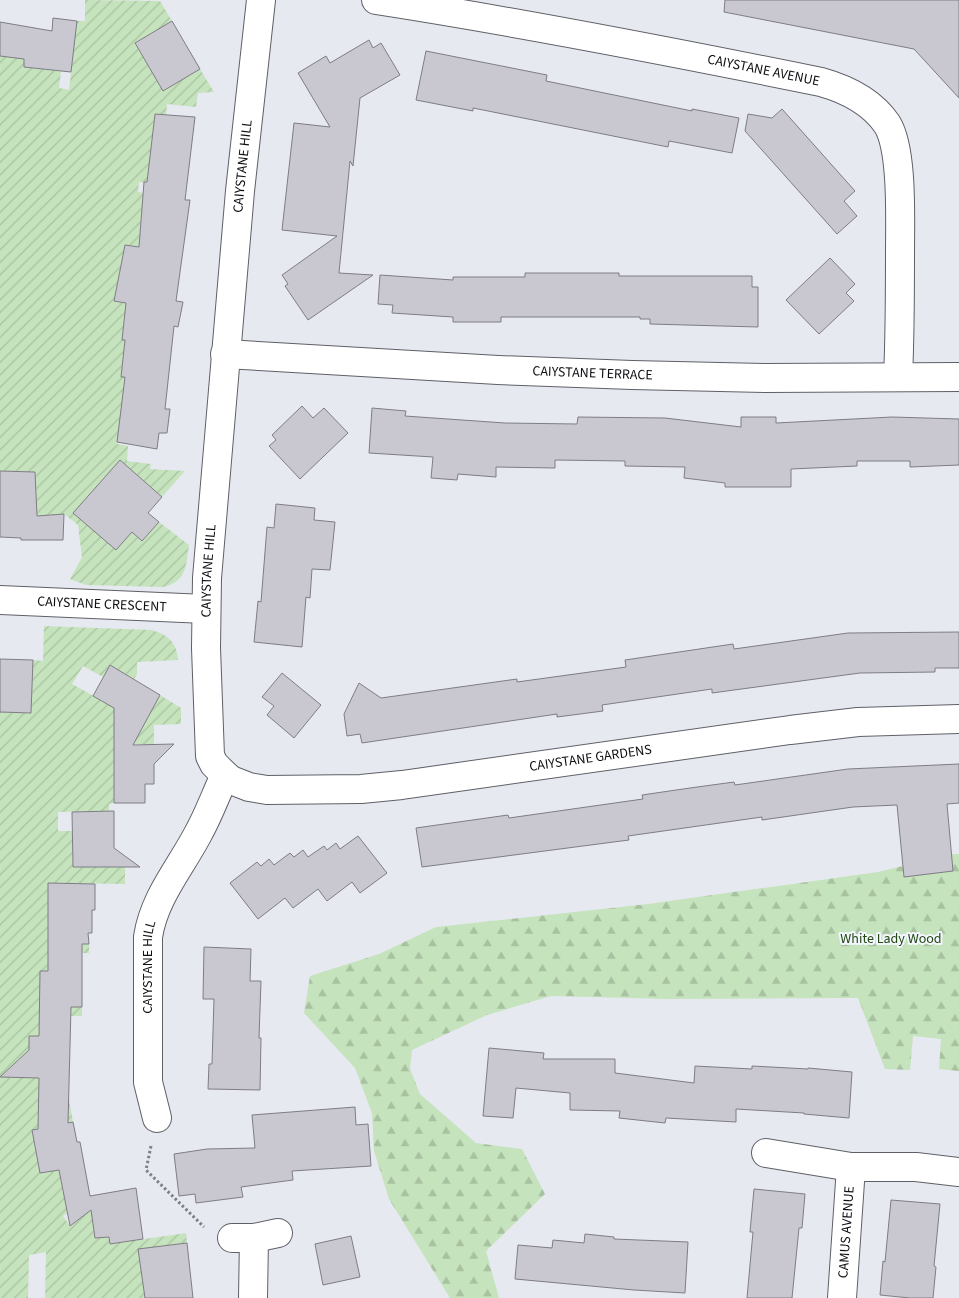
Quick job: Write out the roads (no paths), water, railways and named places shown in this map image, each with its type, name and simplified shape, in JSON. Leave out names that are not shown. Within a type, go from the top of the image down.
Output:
[{"type":"street","name":"CAIYSTANE HILL","points":[[157,1118],[148,1082],[148,936],[150,922],[160,900],[209,813],[224,775],[214,764],[210,751],[206,609],[225,354],[240,190],[261,0]]},
{"type":"street","name":"CAIYSTANE AVENUE","points":[[376,0],[486,17],[812,80],[836,86],[866,103],[887,125],[893,138],[898,171],[900,193],[898,377]]},
{"type":"street","name":"CAIYSTANE TERRACE","points":[[225,354],[565,373],[765,378],[959,378]]},
{"type":"street","name":"CAIYSTANE CRESCENT","points":[[0,600],[206,609]]},
{"type":"street","name":"CAIYSTANE GARDENS","points":[[224,775],[249,787],[268,790],[361,789],[402,785],[858,722],[959,719]]},
{"type":"street","name":"CAMUS AVENUE","points":[[766,1154],[851,1167],[916,1167],[959,1172]]},
{"type":"street","name":"CAMUS AVENUE","points":[[842,1298],[851,1167]]},
{"type":"street","points":[[253,1298],[254,1236]]},
{"type":"park label","name":"White Lady Wood","points":[[891,939]]}]
